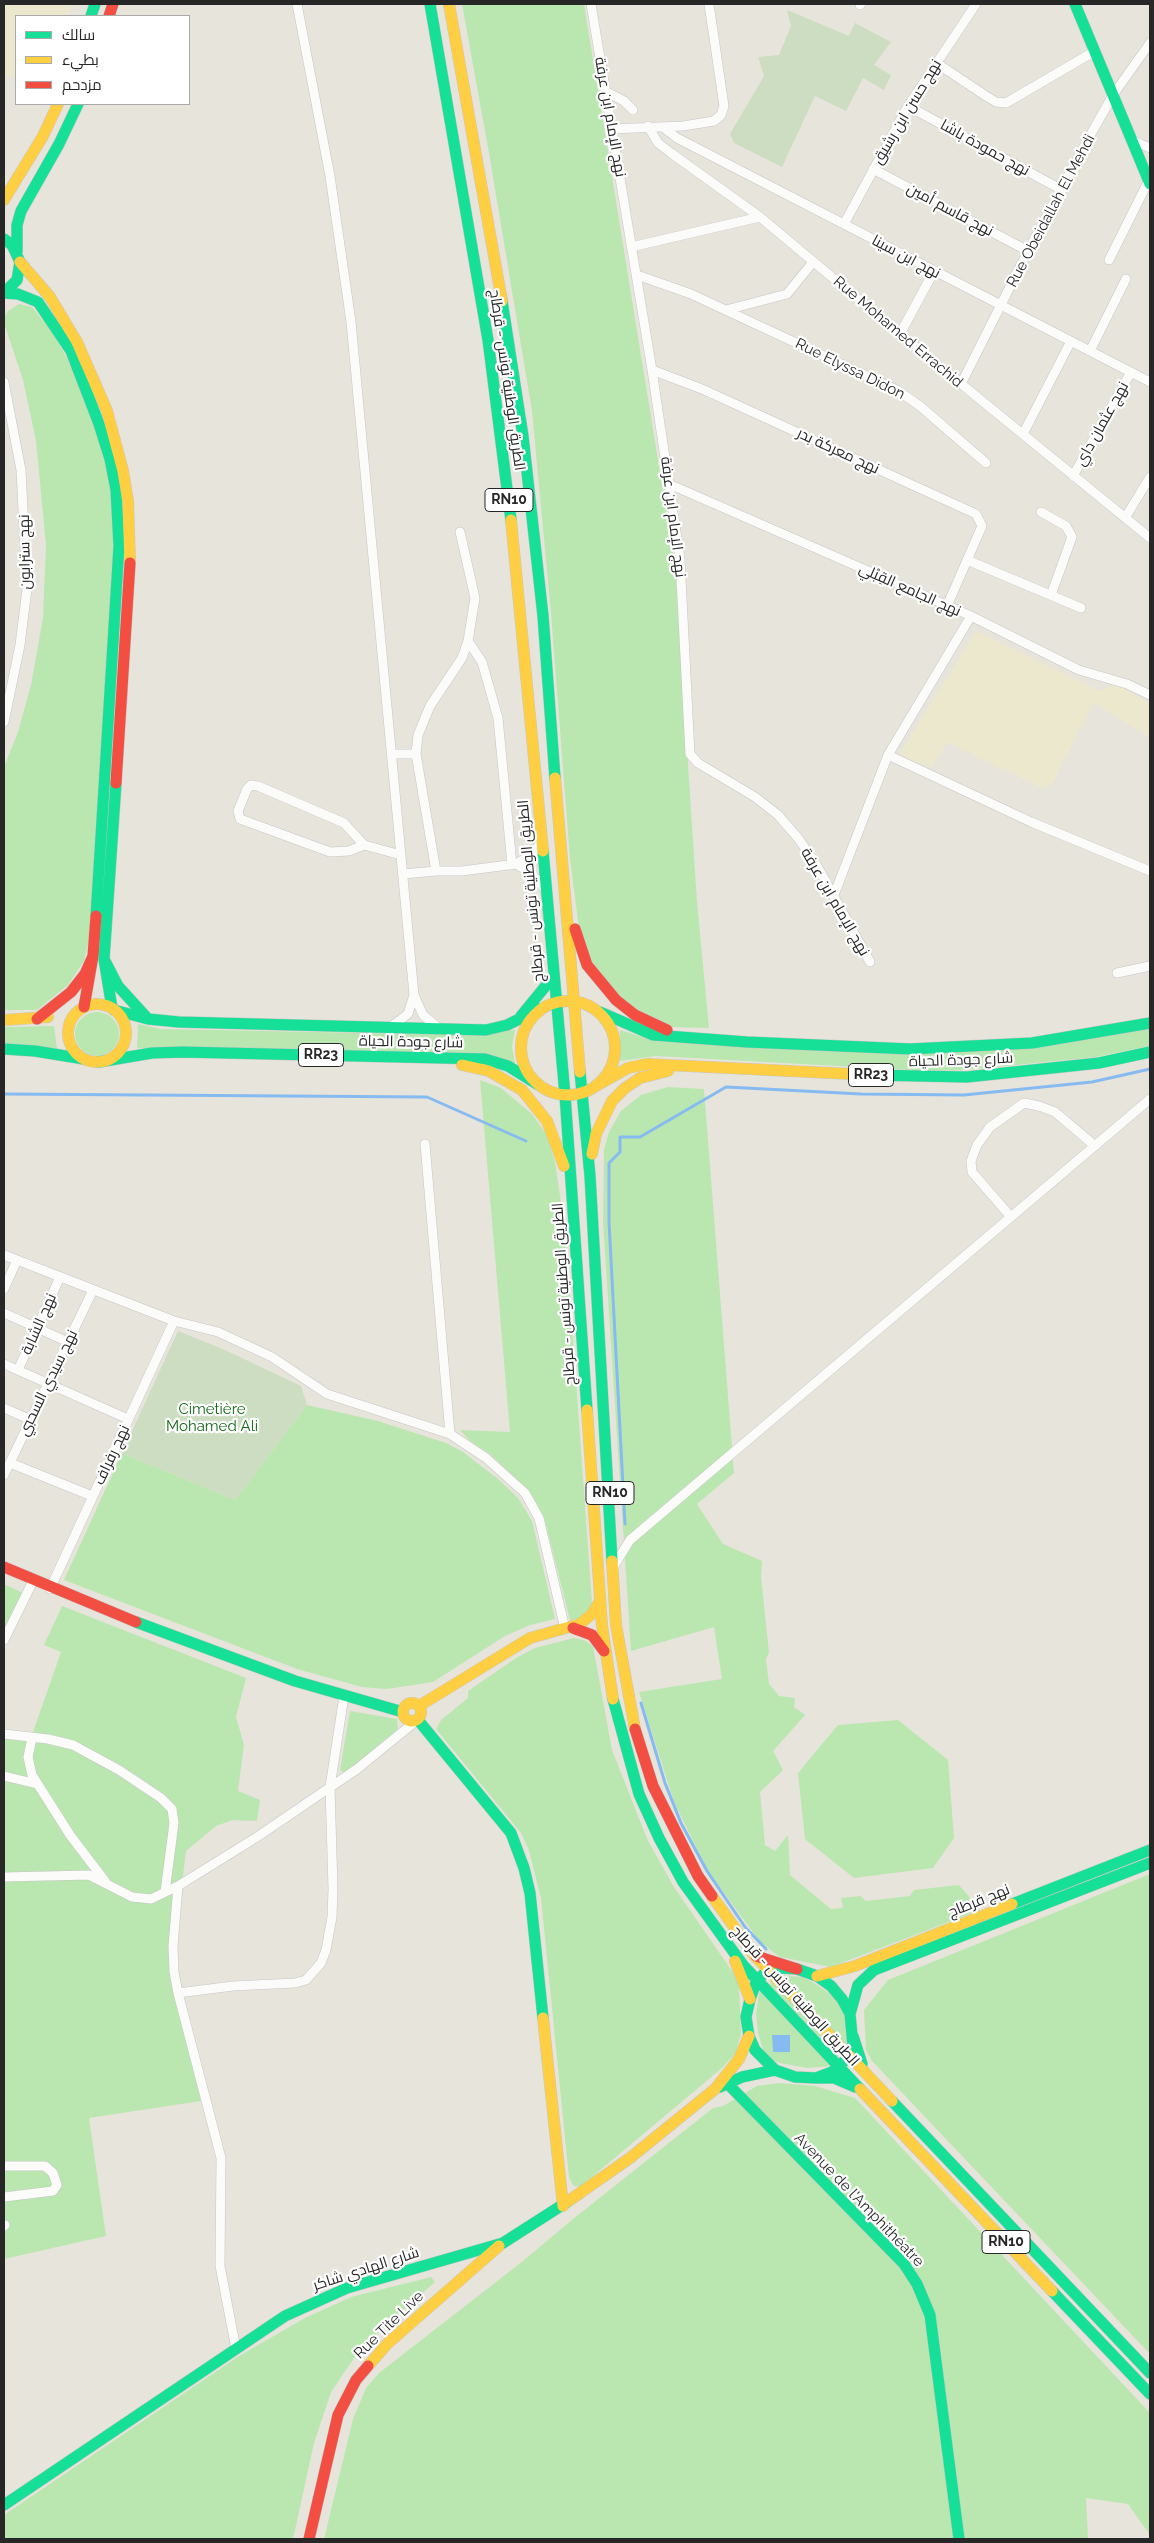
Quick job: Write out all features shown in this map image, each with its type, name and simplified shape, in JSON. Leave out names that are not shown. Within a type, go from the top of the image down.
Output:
[{"type":"main road","name":"الطريق الوطنية تونس - قرطاج","points":[[430,4],[486,330],[502,438],[522,620],[565,1095],[604,1651],[614,1706],[639,1794],[659,1838],[683,1882],[729,1948],[861,2091],[1150,2394]]},
{"type":"main road","name":"الطريق الوطنية تونس - قرطاج","points":[[449,4],[508,336],[523,436],[543,616],[561,863],[590,1176],[616,1625],[628,1703],[652,1786],[698,1876],[767,1971],[851,2055],[871,2079],[993,2205],[1150,2373]]},
{"type":"main road","points":[[1077,5],[1150,181]]},
{"type":"main road","points":[[4,200],[43,136],[58,105]]},
{"type":"main road","points":[[4,293],[17,280],[19,257],[17,225],[22,211],[59,144],[78,105]]},
{"type":"main road","points":[[4,239],[50,297],[77,342],[107,411],[120,456],[128,502],[131,549],[99,958],[81,1009],[73,1016],[68,1032],[72,1048],[84,1059]]},
{"type":"main road","points":[[4,293],[18,294],[38,302],[71,351],[99,424],[116,490],[119,546],[99,958],[113,1009],[124,1024],[125,1041],[115,1056],[99,1062]]},
{"type":"main road","points":[[561,863],[579,946],[591,971],[616,1000],[635,1016],[683,1036]]},
{"type":"main road","points":[[99,958],[118,986],[148,1019]]},
{"type":"main road","points":[[37,1019],[71,992],[99,958]]},
{"type":"main road","points":[[518,1020],[553,977]]},
{"type":"main road","points":[[556,1001],[574,1000]]},
{"type":"main road","name":"شارع جودة الحياة","points":[[574,1000],[588,1004],[600,1012],[653,1035],[855,1047],[965,1048],[1032,1043],[1150,1023]]},
{"type":"main road","name":"شارع جودة الحياة","points":[[4,1020],[37,1019],[103,1005],[148,1019],[179,1022],[486,1030],[518,1020],[556,1001]]},
{"type":"main road","points":[[537,1084],[528,1073],[522,1060],[520,1046],[523,1032],[530,1019],[540,1009]]},
{"type":"main road","points":[[596,1086],[612,1068],[615,1050],[613,1032],[600,1012]]},
{"type":"main road","name":"شارع جودة الحياة","points":[[4,1049],[35,1051],[99,1062],[152,1053],[183,1052],[485,1058],[508,1066],[550,1092],[565,1095],[582,1093],[628,1068],[637,1066],[665,1064],[680,1068],[967,1077],[1090,1065],[1150,1052]]},
{"type":"main road","points":[[4,1056],[35,1051]]},
{"type":"main road","points":[[426,1056],[489,1072],[522,1090],[547,1122],[571,1185]]},
{"type":"main road","points":[[590,1176],[596,1134],[612,1102],[625,1088],[640,1078],[680,1068]]},
{"type":"main road","points":[[4,1567],[50,1589],[296,1681],[403,1712],[408,1721],[417,1720]]},
{"type":"main road","points":[[403,1712],[410,1703],[419,1706],[530,1638],[569,1628],[590,1617],[600,1601]]},
{"type":"main road","points":[[569,1628],[592,1635],[604,1651]]},
{"type":"main road","points":[[417,1720],[421,1713],[419,1706]]},
{"type":"main road","points":[[417,1720],[510,1833],[524,1868],[530,1893],[563,2206]]},
{"type":"main road","name":"نهج قرطاج","points":[[817,1976],[855,1966],[1150,1850]]},
{"type":"main road","name":"نهج قرطاج","points":[[850,2014],[858,1985],[874,1970],[1150,1863]]},
{"type":"main road","points":[[729,1948],[750,1998]]},
{"type":"main road","points":[[754,1955],[817,1976],[831,1986],[842,1999],[850,2014],[853,2036],[860,2060],[871,2079]]},
{"type":"main road","points":[[797,1969],[767,1971],[757,1980],[750,1998],[746,2018],[749,2036],[764,2061],[775,2070],[795,2078],[834,2078],[861,2091]]},
{"type":"main road","name":"شارع الهادي شاكر","points":[[4,2505],[285,2316],[321,2298],[377,2278],[503,2243],[563,2206],[630,2158],[725,2082],[739,2059],[749,2036]]},
{"type":"main road","points":[[816,2078],[840,2067],[851,2055],[853,2036]]},
{"type":"main road","points":[[725,2082],[775,2070]]},
{"type":"main road","name":"Avenue de l'Amphithéatre","points":[[725,2082],[904,2264],[917,2284],[930,2315],[959,2539]]},
{"type":"main road","name":"Rue Tite Live","points":[[309,2539],[338,2415],[356,2380],[387,2344],[503,2243]]},
{"type":"street","points":[[297,4],[330,176],[352,322],[414,995],[423,1015],[439,1028]]},
{"type":"street","name":"نهج الإمام ابن عرفة","points":[[590,4],[670,484],[680,559],[690,754],[698,763],[736,784],[778,815],[816,864],[870,962]]},
{"type":"street","points":[[612,129],[648,126],[664,128],[714,121],[721,115],[724,106],[709,4]]},
{"type":"street","name":"نهج حسن ابن رشيق","points":[[844,224],[908,106],[976,4]]},
{"type":"street","name":"Rue Obeidallah El Mehdi","points":[[961,384],[1028,251],[1113,95],[1150,43]]},
{"type":"street","points":[[936,62],[991,99],[1006,102],[1095,51]]},
{"type":"street","points":[[605,91],[624,101],[633,110]]},
{"type":"street","name":"نهج حمودة باشا","points":[[908,106],[1062,190]]},
{"type":"street","name":"Rue Mohamed Errachid","points":[[648,126],[658,142],[671,153],[760,217],[1150,538]]},
{"type":"street","name":"نهج ابن سينا","points":[[664,128],[677,138],[1150,382]]},
{"type":"street","points":[[1132,140],[1150,148]]},
{"type":"street","name":"نهج قاسم أمين","points":[[874,169],[1028,251]]},
{"type":"street","points":[[1109,260],[1150,181]]},
{"type":"street","points":[[631,247],[760,217]]},
{"type":"street","points":[[726,310],[787,294],[813,262]]},
{"type":"street","points":[[900,334],[934,271]]},
{"type":"street","name":"Rue Elyssa Didon","points":[[636,275],[691,294],[897,390],[927,412],[986,463]]},
{"type":"street","points":[[1090,351],[1126,279]]},
{"type":"street","points":[[1024,434],[1071,341]]},
{"type":"street","name":"نهج معركة بدر","points":[[652,370],[702,389],[976,514],[982,526],[947,606]]},
{"type":"street","name":"نهج عثمان داي","points":[[1073,476],[1131,372]]},
{"type":"street","name":"نهج سترابون","points":[[4,382],[21,470],[27,589],[20,646],[4,722]]},
{"type":"street","points":[[1125,518],[1150,477]]},
{"type":"street","name":"نهج الجامع القِبْلي","points":[[670,484],[971,616],[1079,670],[1127,684],[1150,695]]},
{"type":"street","points":[[1042,512],[1066,526],[1072,537],[1051,595]]},
{"type":"street","points":[[436,871],[416,754],[418,735],[430,706],[462,658],[468,641],[475,598],[460,532]]},
{"type":"street","points":[[967,560],[1081,608]]},
{"type":"street","points":[[834,895],[888,756],[971,616]]},
{"type":"street","points":[[468,641],[482,662],[498,718],[514,865]]},
{"type":"street","points":[[392,754],[416,754]]},
{"type":"street","points":[[888,756],[1031,822],[1150,871]]},
{"type":"street","points":[[364,845],[349,851],[330,852],[240,819],[238,811],[246,789],[251,785],[258,786],[344,823],[364,845],[401,855]]},
{"type":"street","points":[[402,874],[462,871],[514,865],[530,856],[541,842]]},
{"type":"street","points":[[514,865],[532,874],[546,891]]},
{"type":"street","points":[[1117,973],[1150,966]]},
{"type":"street","points":[[391,1027],[408,1014],[414,995]]},
{"type":"street","points":[[614,1566],[630,1540],[1150,1099]]},
{"type":"street","points":[[1011,1217],[972,1172],[971,1161],[977,1145],[990,1127],[1024,1103],[1055,1112],[1095,1146]]},
{"type":"street","points":[[425,1144],[450,1434]]},
{"type":"street","points":[[4,1255],[174,1320],[218,1332],[272,1357],[327,1394],[450,1434],[486,1458],[525,1493],[539,1518],[569,1628]]},
{"type":"street","points":[[4,1289],[17,1260]]},
{"type":"street","name":"نهج الشابة","points":[[18,1370],[60,1277]]},
{"type":"street","name":"نهج سيدي السحبي","points":[[4,1475],[8,1458],[30,1420],[93,1290]]},
{"type":"street","points":[[4,1313],[68,1342]]},
{"type":"street","name":"نهج رفراف","points":[[50,1589],[174,1320]]},
{"type":"street","points":[[4,1364],[128,1419]]},
{"type":"street","points":[[4,1408],[30,1420]]},
{"type":"street","points":[[8,1458],[92,1496]]},
{"type":"street","points":[[4,1640],[33,1580]]},
{"type":"street","points":[[178,1993],[232,1986],[295,1983],[306,1980],[314,1972],[326,1950],[332,1911],[330,1787],[344,1696]]},
{"type":"street","points":[[4,1877],[89,1875],[140,1899],[151,1899],[178,1886],[257,1837],[357,1769],[417,1720]]},
{"type":"street","points":[[4,1734],[60,1741],[84,1751],[154,1792],[172,1809],[174,1836],[164,1892]]},
{"type":"street","points":[[32,1738],[29,1747],[29,1767],[37,1784],[75,1842],[106,1883]]},
{"type":"street","points":[[4,1776],[37,1784]]},
{"type":"street","points":[[178,1886],[173,1946],[178,1993],[221,2158],[220,2266],[236,2349]]},
{"type":"street","points":[[4,2166],[45,2166],[53,2173],[57,2186],[53,2192],[4,2197]]},
{"type":"shaded area","points":[[4,4],[72,4],[68,15],[15,15],[15,79],[4,74]]},
{"type":"shaded area","points":[[976,631],[1100,691],[1116,684],[1150,703],[1150,738],[1094,703],[1052,784],[1044,789],[947,742],[932,768],[899,755]]},
{"type":"green space","points":[[462,4],[584,4],[675,565],[697,902],[709,1028],[670,1027],[635,1013],[600,983],[581,944],[570,859],[551,613],[532,411]]},
{"type":"green space","points":[[787,10],[849,36],[855,23],[891,42],[874,65],[891,75],[884,90],[863,78],[846,111],[815,96],[782,167],[734,143],[730,134],[764,76],[758,57],[779,55],[791,26]]},
{"type":"green space","points":[[19,304],[32,307],[53,333],[73,369],[108,463],[116,546],[91,930],[84,961],[68,985],[37,1010],[4,1010],[4,767],[18,732],[31,685],[43,618],[46,545],[36,441],[23,380],[4,323],[4,317],[8,311]]},
{"type":"green space","points":[[101,1012],[113,1018],[118,1025],[118,1043],[113,1050],[106,1055],[93,1056],[85,1053],[78,1046],[75,1030],[78,1022],[85,1015]]},
{"type":"green space","points":[[138,1024],[161,1029],[417,1034],[515,1030],[512,1047],[515,1063],[137,1048]]},
{"type":"green space","points":[[54,1026],[57,1049],[4,1045],[4,1027]]},
{"type":"green space","points":[[1150,1029],[1150,1046],[1096,1057],[966,1070],[910,1070],[656,1056],[620,1061],[620,1030],[656,1041],[855,1052]]},
{"type":"green space","points":[[480,1080],[501,1088],[532,1114],[547,1135],[555,1162],[565,1229],[592,1603],[588,1612],[579,1619],[570,1620],[544,1517],[529,1491],[490,1454],[471,1442],[460,1430],[510,1432]]},
{"type":"green space","points":[[668,1087],[704,1089],[734,1473],[697,1504],[723,1544],[762,1561],[761,1576],[769,1653],[766,1659],[769,1684],[779,1696],[795,1698],[794,1707],[805,1715],[773,1751],[783,1770],[760,1792],[765,1845],[775,1851],[788,1835],[790,1875],[831,1909],[843,1908],[841,1898],[860,1896],[866,1901],[910,1896],[914,1890],[959,1885],[980,1910],[831,1967],[780,1957],[760,1942],[708,1871],[674,1802],[639,1692],[722,1679],[714,1627],[631,1651],[603,1222],[604,1149],[609,1132],[621,1111],[641,1095]]},
{"type":"green space","name":"Cimetière Mohamed Ali","points":[[178,1331],[225,1350],[301,1386],[307,1405],[235,1500],[122,1453]]},
{"type":"green space","points":[[307,1405],[378,1421],[446,1443],[463,1452],[498,1479],[518,1498],[532,1521],[555,1619],[530,1625],[505,1636],[433,1682],[387,1689],[362,1687],[297,1669],[64,1580],[122,1453],[235,1500]]},
{"type":"green space","points":[[4,1584],[25,1594],[4,1636]]},
{"type":"green space","points":[[62,1606],[246,1678],[236,1717],[244,1745],[238,1791],[260,1800],[257,1821],[233,1820],[216,1826],[186,1851],[177,1925],[177,1955],[194,2074],[201,2101],[89,2118],[106,2236],[4,2259],[4,1730],[32,1735],[61,1652],[44,1645]]},
{"type":"green space","points":[[574,1638],[584,1640],[593,1646],[612,1750],[648,1841],[674,1887],[734,1974],[739,1986],[741,2034],[735,2054],[722,2068],[580,2187],[574,2186],[569,2178],[541,1898],[529,1850],[521,1833],[436,1729],[441,1720],[468,1698],[468,1691],[516,1658],[535,1648]]},
{"type":"green space","points":[[350,1711],[397,1719],[398,1729],[393,1737],[347,1774],[340,1770]]},
{"type":"green space","points":[[898,1720],[948,1760],[954,1838],[933,1868],[854,1878],[805,1839],[798,1773],[838,1725]]},
{"type":"green space","points":[[1150,1874],[1150,2354],[872,2061],[866,2050],[864,2010],[888,1980]]},
{"type":"green space","points":[[780,1975],[801,1977],[811,1981],[832,1995],[841,2008],[846,2021],[848,2040],[830,2066],[807,2068],[780,2063],[770,2060],[764,2053],[758,2033],[756,2014],[759,1993]]},
{"type":"green space","points":[[779,2083],[815,2086],[855,2098],[1150,2413],[1150,2535],[1128,2504],[1086,2498],[1088,2539],[324,2539],[353,2419],[366,2388],[379,2373],[523,2261],[713,2108],[723,2106],[757,2086]]},
{"type":"green space","points":[[431,2277],[435,2282],[361,2348],[331,2392],[314,2443],[293,2539],[4,2539],[4,2515],[239,2356],[305,2318],[351,2297]]},
{"type":"water","points":[[772,2035],[790,2035],[790,2052],[773,2052]]},
{"type":"waterway","points":[[625,1524],[609,1222],[609,1163],[620,1152],[620,1137],[640,1137],[726,1087],[861,1094],[964,1095],[1092,1082],[1150,1069]]},
{"type":"waterway","points":[[4,1094],[427,1097],[526,1141]]},
{"type":"waterway","points":[[641,1703],[665,1783],[681,1823],[707,1871],[745,1927],[766,1949]]},
{"type":"traffic: fast","points":[[91,15],[95,4]]},
{"type":"traffic: fast","points":[[430,4],[488,340],[511,520]]},
{"type":"traffic: fast","points":[[1075,4],[1150,184]]},
{"type":"traffic: fast","points":[[17,252],[17,225],[21,211],[59,144],[78,105]]},
{"type":"traffic: fast","points":[[4,239],[12,245],[20,262],[17,280],[4,293]]},
{"type":"traffic: fast","points":[[4,293],[18,294],[38,302],[71,351],[99,424],[110,459],[116,490],[119,546],[96,916]]},
{"type":"traffic: fast","points":[[502,301],[523,436],[543,616],[555,778]]},
{"type":"traffic: fast","points":[[112,1008],[104,959],[116,783]]},
{"type":"traffic: fast","points":[[543,851],[565,1095],[587,1410]]},
{"type":"traffic: fast","points":[[104,959],[118,986],[148,1019]]},
{"type":"traffic: fast","points":[[521,1016],[553,977]]},
{"type":"traffic: fast","points":[[114,1010],[148,1019],[179,1022],[486,1030],[507,1025],[540,1009]]},
{"type":"traffic: fast","points":[[600,1012],[653,1035],[747,1042],[910,1049],[1032,1043],[1150,1023]]},
{"type":"traffic: fast","points":[[4,1049],[35,1051],[84,1059]]},
{"type":"traffic: fast","points":[[99,1062],[152,1053],[183,1052],[485,1059],[508,1066],[537,1084]]},
{"type":"traffic: fast","points":[[871,1075],[967,1077],[1099,1063],[1150,1052]]},
{"type":"traffic: fast","points":[[580,1072],[590,1176],[612,1561]]},
{"type":"traffic: fast","points":[[136,1622],[295,1681],[403,1712]]},
{"type":"traffic: fast","points":[[613,1699],[639,1794],[659,1838],[683,1882],[743,1965],[860,2089]]},
{"type":"traffic: fast","points":[[418,1720],[511,1833],[524,1868],[530,1893],[543,2018]]},
{"type":"traffic: fast","points":[[1012,1904],[1150,1850]]},
{"type":"traffic: fast","points":[[850,2014],[858,1985],[874,1970],[1150,1863]]},
{"type":"traffic: fast","points":[[781,1968],[797,1969],[817,1976],[831,1986],[842,1999],[850,2014],[853,2046],[851,2055],[832,2072],[816,2078],[795,2077],[775,2070],[755,2050],[749,2036],[746,2017],[750,1999],[757,1980],[767,1971],[781,1968]]},
{"type":"traffic: fast","points":[[853,2036],[862,2064]]},
{"type":"traffic: fast","points":[[720,2087],[742,2077],[775,2070]]},
{"type":"traffic: fast","points":[[816,2078],[834,2078],[855,2087]]},
{"type":"traffic: fast","points":[[724,2080],[904,2264],[917,2284],[930,2315],[959,2539]]},
{"type":"traffic: fast","points":[[892,2101],[1150,2373]]},
{"type":"traffic: fast","points":[[4,2505],[285,2316],[347,2288],[503,2243],[567,2202]]},
{"type":"traffic: fast","points":[[1052,2291],[1150,2394]]},
{"type":"traffic: slow","points":[[449,4],[502,301]]},
{"type":"traffic: slow","points":[[4,200],[43,136],[58,105]]},
{"type":"traffic: slow","points":[[20,262],[50,297],[77,342],[107,411],[123,471],[128,502],[130,563]]},
{"type":"traffic: slow","points":[[511,520],[543,851]]},
{"type":"traffic: slow","points":[[555,778],[580,1072]]},
{"type":"traffic: slow","points":[[559,1001],[577,1001],[602,1014],[612,1030],[615,1048],[612,1066],[602,1082],[577,1095],[559,1095],[534,1082],[521,1057],[521,1039],[534,1014],[559,1001]]},
{"type":"traffic: slow","points":[[97,1004],[108,1006],[121,1017],[126,1033],[124,1044],[113,1057],[97,1062],[86,1060],[73,1049],[68,1033],[70,1022],[81,1009],[97,1004]]},
{"type":"traffic: slow","points":[[4,1020],[48,1017]]},
{"type":"traffic: slow","points":[[596,1086],[628,1068],[647,1064],[871,1075]]},
{"type":"traffic: slow","points":[[462,1065],[489,1071],[522,1090],[547,1121],[564,1166]]},
{"type":"traffic: slow","points":[[592,1154],[596,1134],[612,1101],[625,1088],[640,1078],[668,1071]]},
{"type":"traffic: slow","points":[[587,1410],[602,1626],[613,1699]]},
{"type":"traffic: slow","points":[[612,1561],[616,1625],[635,1729]]},
{"type":"traffic: slow","points":[[419,1706],[530,1638],[580,1624],[592,1614],[600,1601]]},
{"type":"traffic: slow","points":[[412,1703],[420,1708],[421,1712],[416,1720],[412,1721],[404,1716],[403,1712],[408,1704],[412,1703]]},
{"type":"traffic: slow","points":[[712,1896],[754,1955],[892,2101]]},
{"type":"traffic: slow","points":[[817,1976],[855,1966],[1012,1904]]},
{"type":"traffic: slow","points":[[735,1961],[750,1999]]},
{"type":"traffic: slow","points":[[543,2018],[563,2206]]},
{"type":"traffic: slow","points":[[567,2202],[630,2158],[715,2089],[739,2059],[749,2036]]},
{"type":"traffic: slow","points":[[860,2089],[1052,2291]]},
{"type":"traffic: slow","points":[[368,2366],[387,2344],[499,2246]]},
{"type":"traffic: jam","points":[[109,15],[113,4]]},
{"type":"traffic: jam","points":[[116,783],[130,563]]},
{"type":"traffic: jam","points":[[84,1007],[93,956],[96,916]]},
{"type":"traffic: jam","points":[[575,929],[587,965],[616,1000],[635,1015],[667,1030]]},
{"type":"traffic: jam","points":[[37,1019],[71,992],[85,974],[93,956]]},
{"type":"traffic: jam","points":[[4,1567],[136,1622]]},
{"type":"traffic: jam","points":[[573,1628],[592,1635],[604,1651]]},
{"type":"traffic: jam","points":[[635,1729],[653,1786],[698,1876],[712,1896]]},
{"type":"traffic: jam","points":[[756,1956],[797,1969]]},
{"type":"traffic: jam","points":[[309,2539],[338,2415],[356,2380],[368,2366]]}]
